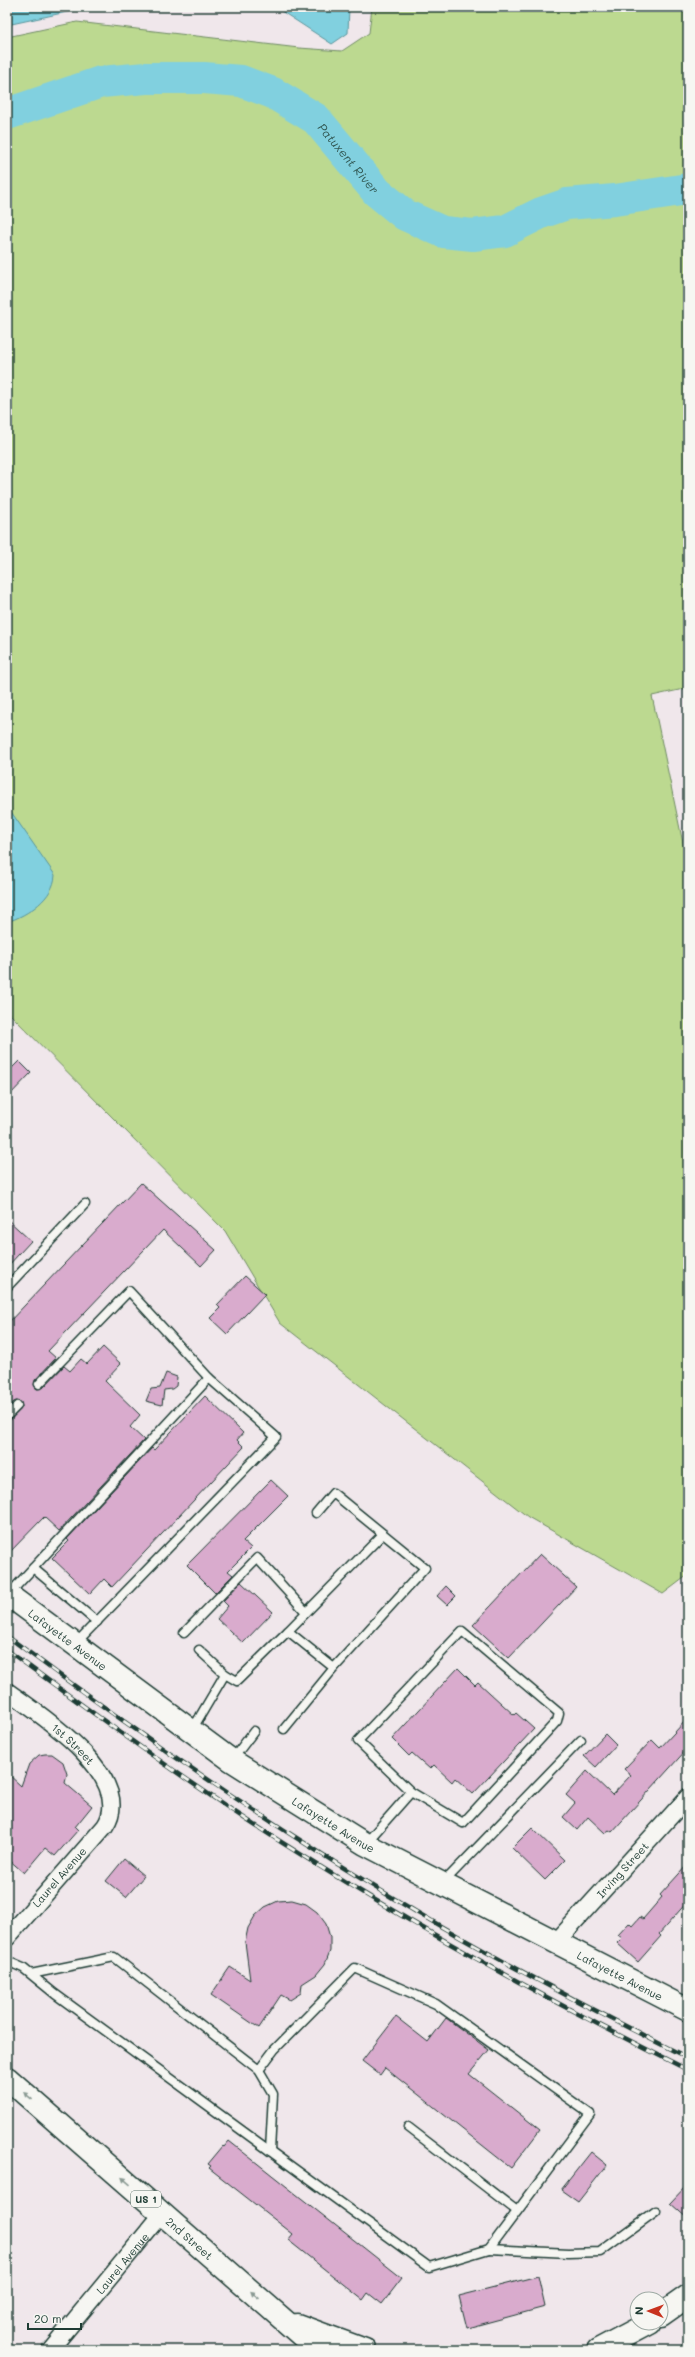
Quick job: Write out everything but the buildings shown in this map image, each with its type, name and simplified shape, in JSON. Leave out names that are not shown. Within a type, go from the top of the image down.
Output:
[{"type":"street","name":"Lafayette Avenue","points":[[8,1594],[191,1732],[231,1760],[365,1844],[688,2010]]},
{"type":"street","name":"1st Street","points":[[7,1691],[60,1728],[89,1760],[108,1787],[112,1796],[113,1811],[111,1816]]},
{"type":"street","name":"Irving Street","points":[[556,1942],[688,1797]]},
{"type":"street","name":"Laurel Avenue","points":[[7,1938],[105,1826],[111,1816]]},
{"type":"street","name":"2nd Street","points":[[7,2078],[318,2350]]},
{"type":"street","name":"Laurel Avenue","points":[[50,2350],[162,2213]]},
{"type":"street","points":[[669,2309],[688,2296]]},
{"type":"street","points":[[285,2320],[365,2350]]},
{"type":"street","points":[[598,2350],[634,2331]]},
{"type":"lane","points":[[7,1287],[85,1204]]},
{"type":"lane","points":[[39,1384],[129,1291],[209,1378],[276,1437],[75,1645]]},
{"type":"lane","points":[[8,1594],[209,1378]]},
{"type":"lane","points":[[7,1416],[17,1406]]},
{"type":"lane","points":[[284,1729],[334,1668],[425,1568],[333,1493],[316,1513]]},
{"type":"lane","points":[[199,1650],[226,1674],[237,1681],[382,1534]]},
{"type":"lane","points":[[184,1633],[257,1558],[306,1612]]},
{"type":"lane","points":[[33,1568],[97,1622]]},
{"type":"lane","points":[[288,1631],[334,1668]]},
{"type":"lane","points":[[462,1631],[559,1714],[557,1721],[463,1823],[411,1792],[358,1741],[462,1631]]},
{"type":"lane","points":[[191,1732],[226,1674]]},
{"type":"lane","points":[[231,1760],[254,1731]]},
{"type":"lane","points":[[442,1884],[581,1740]]},
{"type":"lane","points":[[365,1844],[411,1792]]},
{"type":"lane","points":[[31,1974],[114,1957],[259,2070],[273,2094],[270,2151]]},
{"type":"lane","points":[[7,1961],[31,1974],[56,1994],[429,2267],[490,2248],[569,2253],[600,2252],[656,2211]]},
{"type":"lane","points":[[259,2070],[274,2050],[355,1968],[436,2004],[590,2114],[490,2248]]},
{"type":"lane","points":[[408,2127],[517,2212]]},
{"type":"green space","points":[[372,7],[688,7],[688,688],[652,696],[688,867],[688,1575],[663,1594],[528,1517],[280,1323],[225,1231],[7,1011],[7,37],[77,22],[299,48],[342,51],[369,33]]},
{"type":"water","points":[[7,7],[90,7],[7,25]]},
{"type":"water","points":[[275,7],[349,7],[348,33],[332,44]]},
{"type":"water","points":[[7,806],[55,875],[54,883],[45,898],[31,910],[7,922]]},
{"type":"waterway","name":"Patuxent River","points":[[7,114],[101,82],[146,78],[204,78],[241,81],[273,93],[316,119],[377,192],[405,215],[443,232],[473,235],[505,231],[541,213],[567,204],[615,200],[688,189]]},
{"type":"railway","points":[[7,1636],[107,1709],[260,1815],[365,1881],[518,1970],[688,2058]]},
{"type":"railway","points":[[7,1650],[186,1779],[247,1820],[355,1888],[464,1952],[575,2012],[688,2070]]}]
